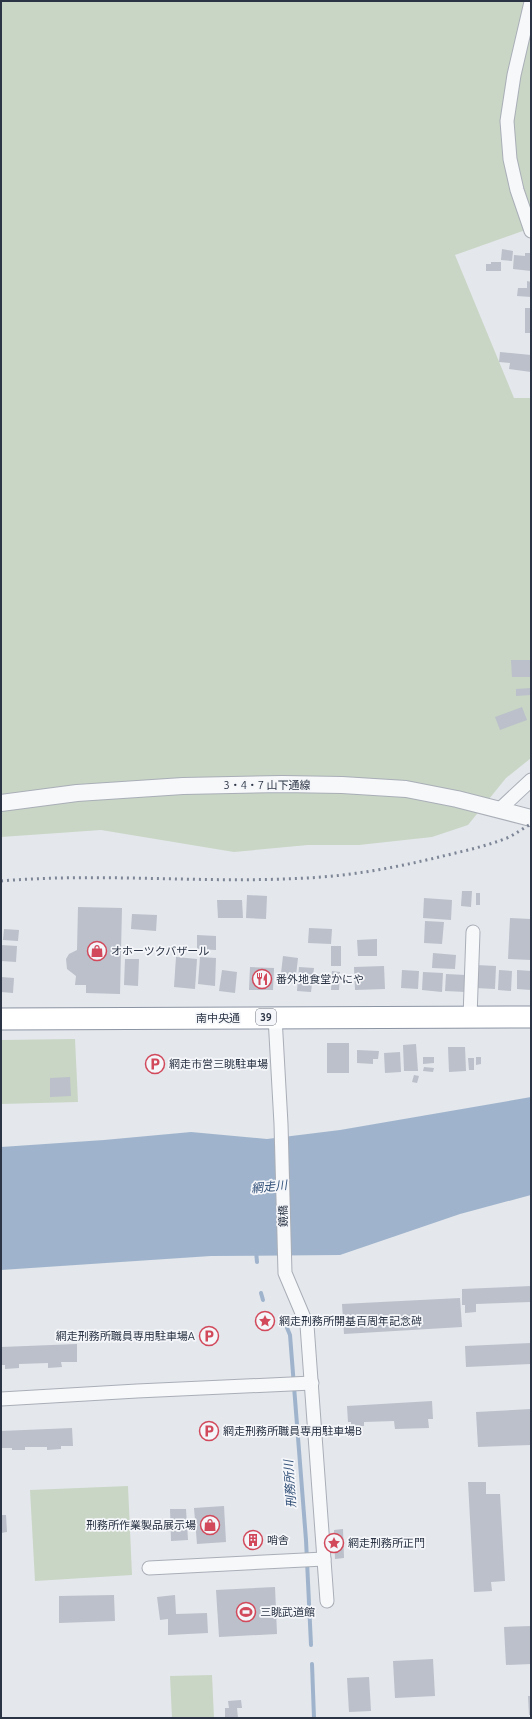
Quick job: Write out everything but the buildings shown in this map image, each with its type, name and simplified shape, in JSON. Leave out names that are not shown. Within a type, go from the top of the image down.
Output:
[{"type":"highway","name":"南中央通","points":[[1,1019],[531,1017]]},
{"type":"street","points":[[531,2],[514,75],[507,121],[510,159],[517,190],[531,231]]},
{"type":"street","points":[[500,809],[531,780]]},
{"type":"street","name":"3・4・7 山下通線","points":[[1,803],[78,793],[183,786],[282,784],[342,785],[406,789],[500,809],[529,818]]},
{"type":"street","points":[[470,1017],[473,932]]},
{"type":"street","name":"鏡橋","points":[[275,1017],[281,1124],[285,1273],[307,1325],[327,1601]]},
{"type":"street","points":[[1,1399],[312,1383]]},
{"type":"street","points":[[149,1568],[324,1559]]},
{"type":"green space","points":[[1,1],[531,1],[531,228],[455,255],[514,398],[531,398],[531,758],[506,778],[468,825],[432,837],[359,845],[308,845],[234,852],[101,830],[1,837]]},
{"type":"green space","points":[[75,1039],[78,1102],[1,1104],[1,1040]]},
{"type":"green space","points":[[128,1486],[132,1575],[35,1581],[30,1490]]},
{"type":"green space","points":[[212,1675],[214,1718],[172,1718],[170,1676]]},
{"type":"water","name":"網走川","points":[[531,1097],[531,1195],[460,1214],[340,1255],[211,1256],[1,1270],[1,1147],[191,1132],[267,1139],[340,1130]]},
{"type":"waterway","name":"刑務所川","points":[[256,1251],[257,1262]]},
{"type":"waterway","name":"刑務所川","points":[[261,1293],[263,1300]]},
{"type":"waterway","name":"刑務所川","points":[[285,1323],[290,1335],[306,1540],[311,1645]]},
{"type":"waterway","name":"刑務所川","points":[[312,1664],[314,1718]]},
{"type":"railway","points":[[1,881],[81,878],[242,880],[336,876],[393,867],[471,849],[507,838],[531,824]]},
{"type":"place","name":"オホーツクバザール","points":[[97,951]]},
{"type":"place","name":"番外地食堂かにや","points":[[262,979]]},
{"type":"place","name":"網走市営三眺駐車場","points":[[155,1064]]},
{"type":"place","name":"網走刑務所開基百周年記念碑","points":[[265,1321]]},
{"type":"place","name":"網走刑務所職員専用駐車場A","points":[[209,1336]]},
{"type":"place","name":"網走刑務所職員専用駐車場B","points":[[209,1431]]},
{"type":"place","name":"刑務所作業製品展示場","points":[[210,1525]]},
{"type":"place","name":"哨舎","points":[[253,1540]]},
{"type":"place","name":"網走刑務所正門","points":[[334,1543]]},
{"type":"place","name":"三眺武道館","points":[[246,1612]]}]
